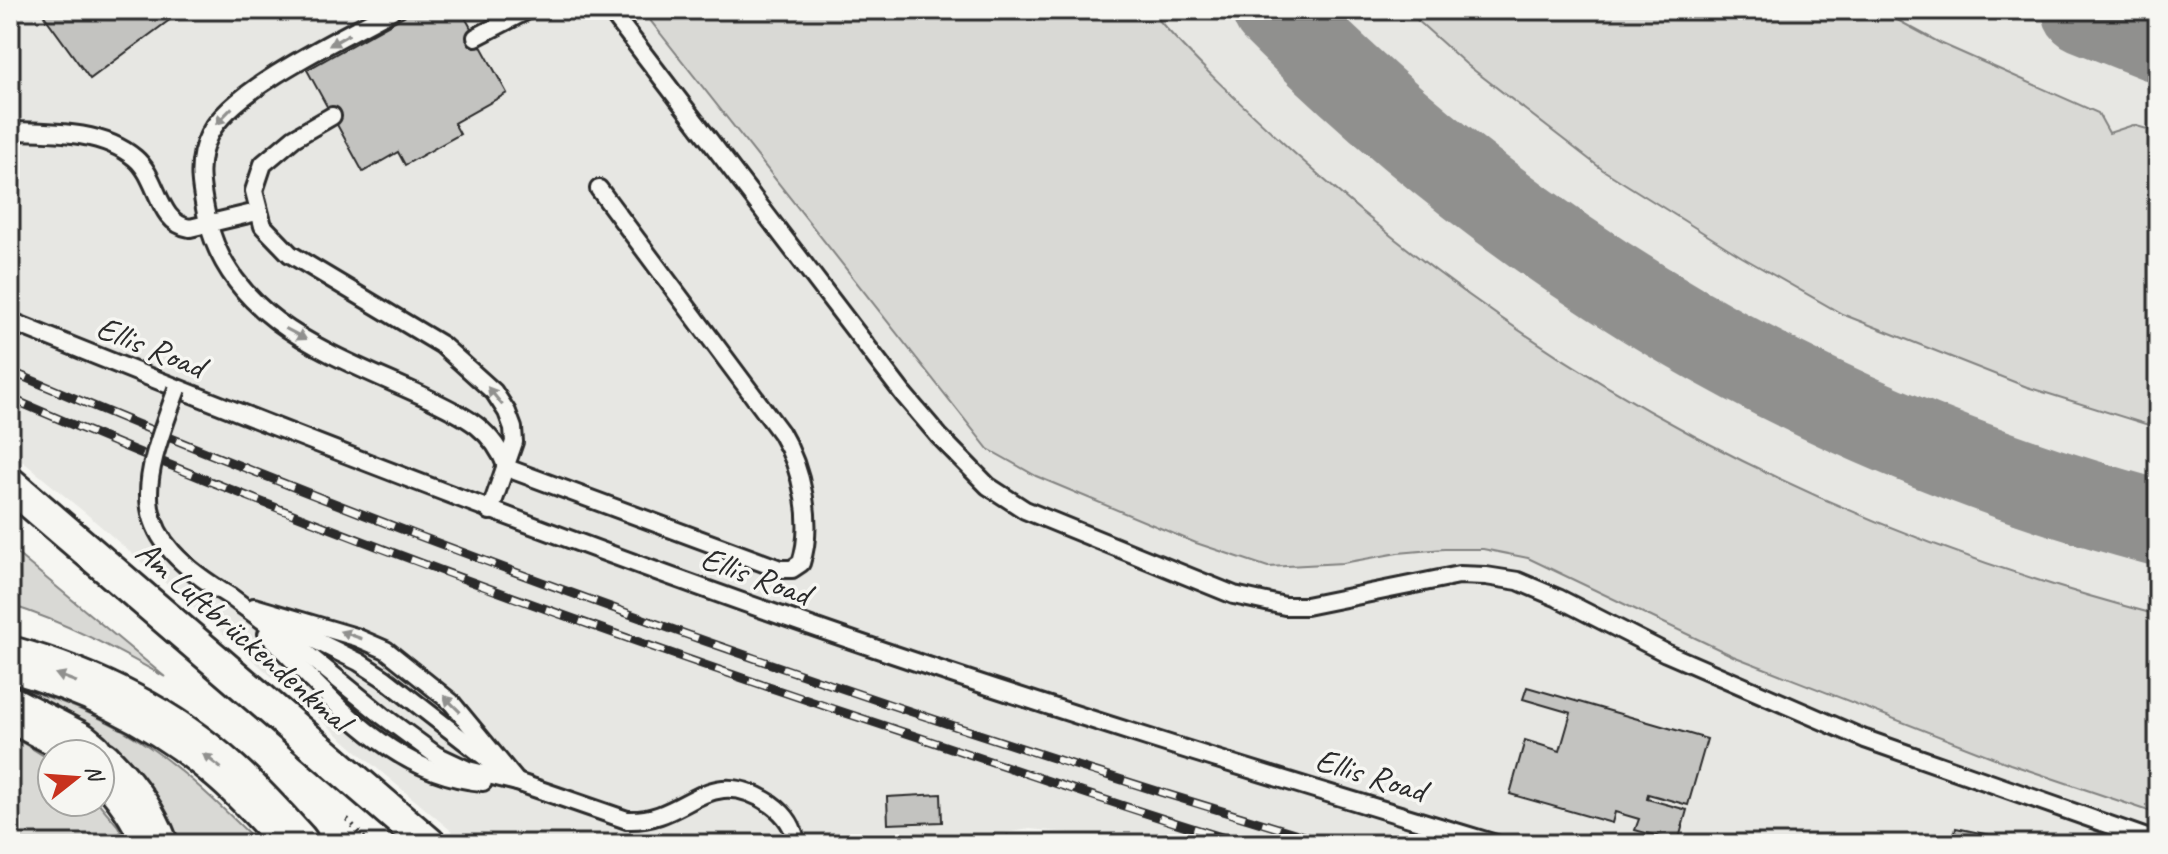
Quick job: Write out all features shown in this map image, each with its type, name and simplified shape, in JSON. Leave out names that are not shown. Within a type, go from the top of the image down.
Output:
[{"type":"highway","points":[[10,659],[67,678],[154,719],[226,772],[296,844]]},
{"type":"highway","points":[[10,709],[66,738]]},
{"type":"highway","points":[[116,779],[139,811],[155,844]]},
{"type":"street","name":"Am Luftbrückendenkmal","points":[[10,484],[429,844]]},
{"type":"lane","points":[[392,10],[249,94],[215,125],[207,138],[199,174],[209,225],[228,268],[253,302],[285,329],[471,421],[497,444],[507,468],[780,569],[792,569],[801,563],[805,552],[802,481],[794,455],[781,433],[599,189]]},
{"type":"lane","points":[[476,37],[528,10]]},
{"type":"lane","points":[[610,10],[904,395],[988,486],[1025,510],[1234,595],[1285,606],[1333,602],[1459,575],[1518,581],[1666,653],[1865,739],[2158,842]]},
{"type":"lane","points":[[332,116],[294,138],[263,164],[254,191],[257,212],[263,226],[290,254],[432,338],[494,392],[507,412],[514,442],[490,511]]},
{"type":"lane","points":[[10,131],[84,136],[117,146],[137,159],[150,177],[170,219],[179,226],[209,225],[257,212]]},
{"type":"lane","name":"Ellis Road","points":[[10,321],[490,511],[803,623],[1059,708],[1496,844]]},
{"type":"lane","points":[[177,389],[150,467],[150,513],[166,547],[197,575],[296,645],[436,755],[468,770],[517,782],[619,818],[639,821],[665,815],[709,790],[742,789],[776,808],[796,831],[796,844]]},
{"type":"lane","points":[[231,597],[382,744],[442,775],[473,782],[517,782]]},
{"type":"lane","points":[[231,597],[268,613],[356,637],[386,650],[451,702],[517,782]]},
{"type":"lane","points":[[231,597],[359,662],[403,691],[517,782]]},
{"type":"path","points":[[984,844],[1014,835]]},
{"type":"shaded area","points":[[10,10],[2158,10],[2158,844],[1134,844],[1090,835],[1030,829],[935,844],[833,844],[828,837],[768,844],[467,844],[10,451]]},
{"type":"shaded area","points":[[642,10],[1150,10],[1255,117],[1388,233],[1487,308],[1590,376],[1696,437],[1806,491],[1919,539],[2037,580],[2158,615],[2158,814],[2010,764],[1733,656],[1528,558],[1483,549],[1444,549],[1343,563],[1268,567],[1196,543],[1036,476],[988,449]]},
{"type":"shaded area","points":[[1406,10],[1879,10],[1940,43],[2098,113],[2109,133],[2133,125],[2158,132],[2158,428],[2027,387],[1842,314],[1742,257],[1603,170],[1466,64]]},
{"type":"shaded area","points":[[10,548],[165,677],[70,628],[10,605]]},
{"type":"shaded area","points":[[10,684],[60,701],[139,740],[187,776],[260,844],[176,844],[116,789],[116,738],[60,738],[10,692]]},
{"type":"shaded area","points":[[10,735],[36,751],[36,818],[111,818],[127,844],[10,844]]},
{"type":"building","points":[[40,10],[183,10],[90,79]]},
{"type":"building","points":[[415,10],[461,10],[507,93],[454,123],[460,134],[405,165],[398,152],[363,172],[307,70]]},
{"type":"building","points":[[1527,687],[1707,739],[1688,805],[1648,794],[1647,799],[1687,810],[1678,842],[1635,830],[1639,819],[1615,812],[1612,823],[1510,794],[1525,740],[1560,751],[1571,713],[1523,699]]},
{"type":"building","points":[[941,794],[942,822],[888,824],[887,797]]},
{"type":"building","points":[[1956,828],[2033,844],[1953,844]]},
{"type":"taxiway","points":[[1275,10],[1371,100],[1471,183],[1574,258],[1682,326],[1794,386],[1911,439],[2032,485],[2158,523]]},
{"type":"taxiway","points":[[2085,10],[2158,39]]},
{"type":"railway","points":[[10,371],[335,503],[664,626],[996,740],[1331,844]]},
{"type":"railway","points":[[10,398],[230,489],[452,575],[788,693],[1245,844]]}]
